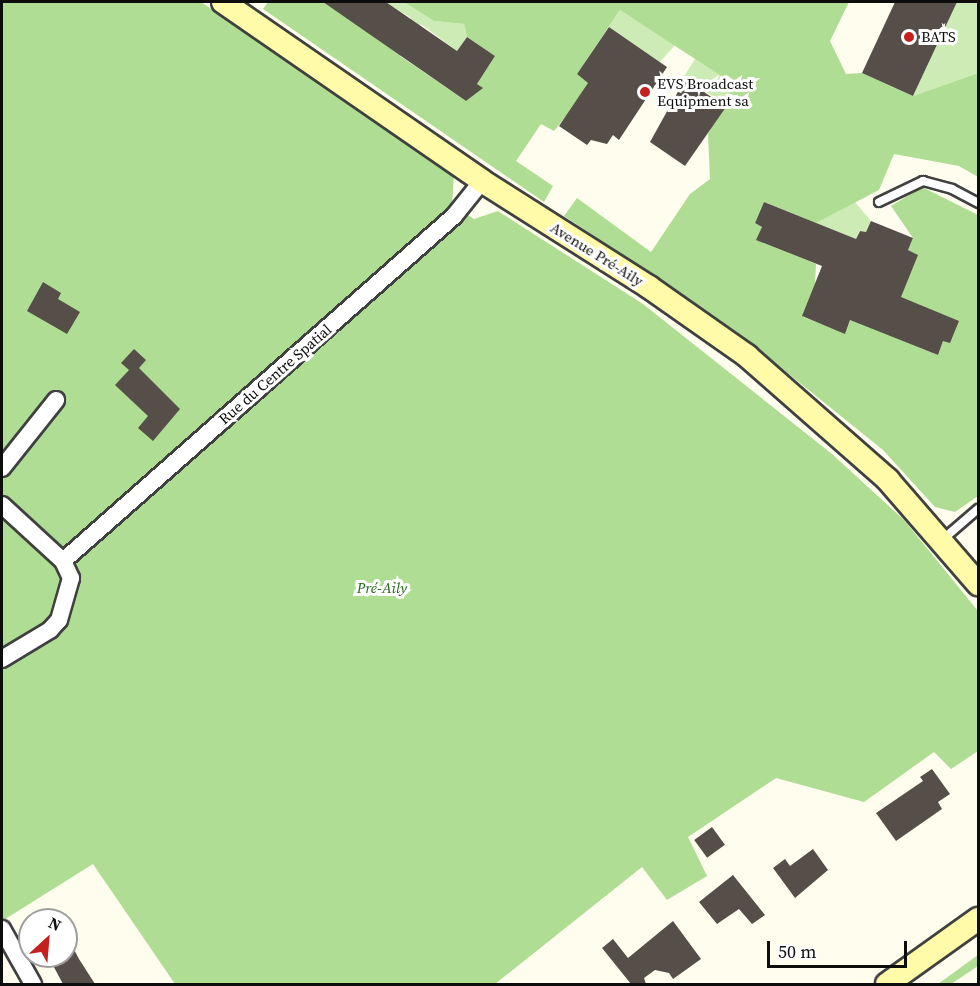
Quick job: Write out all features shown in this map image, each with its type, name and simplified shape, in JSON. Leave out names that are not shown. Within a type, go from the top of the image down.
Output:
[{"type":"street","name":"Avenue Pré-Aily","points":[[224,2],[482,181],[649,287],[747,356],[879,472],[942,540],[978,584]]},
{"type":"street","name":"Rue du Centre Spatial","points":[[63,561],[454,216],[482,181]]},
{"type":"street","points":[[2,468],[56,400]]},
{"type":"street","points":[[2,506],[63,561],[70,578],[59,620],[50,630],[2,659]]},
{"type":"street","points":[[887,984],[978,919]]},
{"type":"street","points":[[2,929],[33,984]]},
{"type":"lane","points":[[879,202],[923,181],[952,189],[978,203]]},
{"type":"lane","points":[[942,540],[978,511]]},
{"type":"green space","name":"Pré-Aily","points":[[2,2],[201,2],[454,174],[452,205],[474,219],[498,211],[643,304],[832,454],[904,520],[978,611],[978,751],[951,769],[934,752],[864,802],[776,778],[688,837],[707,876],[667,900],[642,867],[495,984],[175,984],[93,864],[23,908],[18,908],[18,911],[2,921]]},
{"type":"green space","points":[[268,2],[323,2],[391,48],[404,48],[400,56],[466,101],[482,88],[477,84],[495,56],[467,37],[464,24],[434,21],[404,2],[849,2],[830,41],[846,74],[862,73],[913,96],[978,73],[978,177],[959,166],[894,154],[879,190],[816,223],[764,202],[755,223],[762,227],[757,240],[816,264],[815,284],[803,317],[845,333],[853,313],[866,326],[938,355],[943,341],[898,296],[917,255],[908,250],[913,238],[891,206],[922,187],[978,215],[978,496],[955,512],[935,507],[883,450],[734,330],[564,216],[577,198],[651,252],[690,194],[710,179],[708,134],[735,85],[620,10],[577,74],[591,85],[554,131],[541,124],[516,161],[553,186],[544,202],[263,9]]},
{"type":"green space","points":[[386,2],[404,2],[434,21],[464,24],[467,37],[457,51],[421,24],[417,28],[409,22],[411,18]]},
{"type":"green space","points":[[957,2],[978,2],[978,73],[913,96]]},
{"type":"green space","points":[[620,10],[675,45],[660,62],[609,27]]},
{"type":"green space","points":[[695,59],[737,85],[725,104],[683,78]]},
{"type":"green space","points":[[855,202],[871,221],[866,232],[859,231],[853,246],[816,223]]},
{"type":"green space","points":[[978,955],[978,966],[951,984],[938,984]]},
{"type":"building","points":[[323,2],[386,2],[457,51],[467,37],[495,56],[477,84],[483,88],[466,101]]},
{"type":"building","name":"BATS","points":[[895,2],[957,2],[913,96],[862,73]]},
{"type":"building","points":[[609,27],[667,67],[619,140],[613,135],[607,144],[591,140],[587,145],[559,126],[588,83],[577,74]]},
{"type":"building","points":[[685,79],[726,107],[685,166],[650,142]]},
{"type":"building","points":[[764,202],[856,239],[860,231],[866,232],[871,221],[913,238],[908,250],[918,255],[901,297],[959,321],[950,343],[943,341],[938,355],[850,320],[845,334],[802,316],[822,266],[756,240],[762,227],[755,223]]},
{"type":"building","points":[[43,282],[61,293],[58,299],[80,312],[67,334],[27,311]]},
{"type":"building","points":[[134,349],[146,360],[139,368],[180,409],[153,441],[138,428],[148,416],[115,385],[129,370],[121,363]]},
{"type":"building","points":[[932,769],[950,794],[938,802],[942,809],[896,841],[876,813],[923,781],[920,777]]},
{"type":"building","points":[[712,827],[725,845],[707,858],[694,840]]},
{"type":"building","points":[[813,849],[828,870],[795,898],[773,868],[785,859],[790,866]]},
{"type":"building","points":[[733,875],[765,915],[752,924],[739,909],[717,924],[699,902]]},
{"type":"building","points":[[673,921],[701,959],[673,979],[669,973],[655,970],[644,978],[646,984],[631,984],[602,948],[613,939],[628,958]]},
{"type":"building","points":[[78,957],[95,984],[63,984],[54,968],[78,968]]},
{"type":"place","name":"BATS","points":[[909,37]]},
{"type":"place","name":"EVS Broadcast Equipment sa","points":[[645,92]]}]
